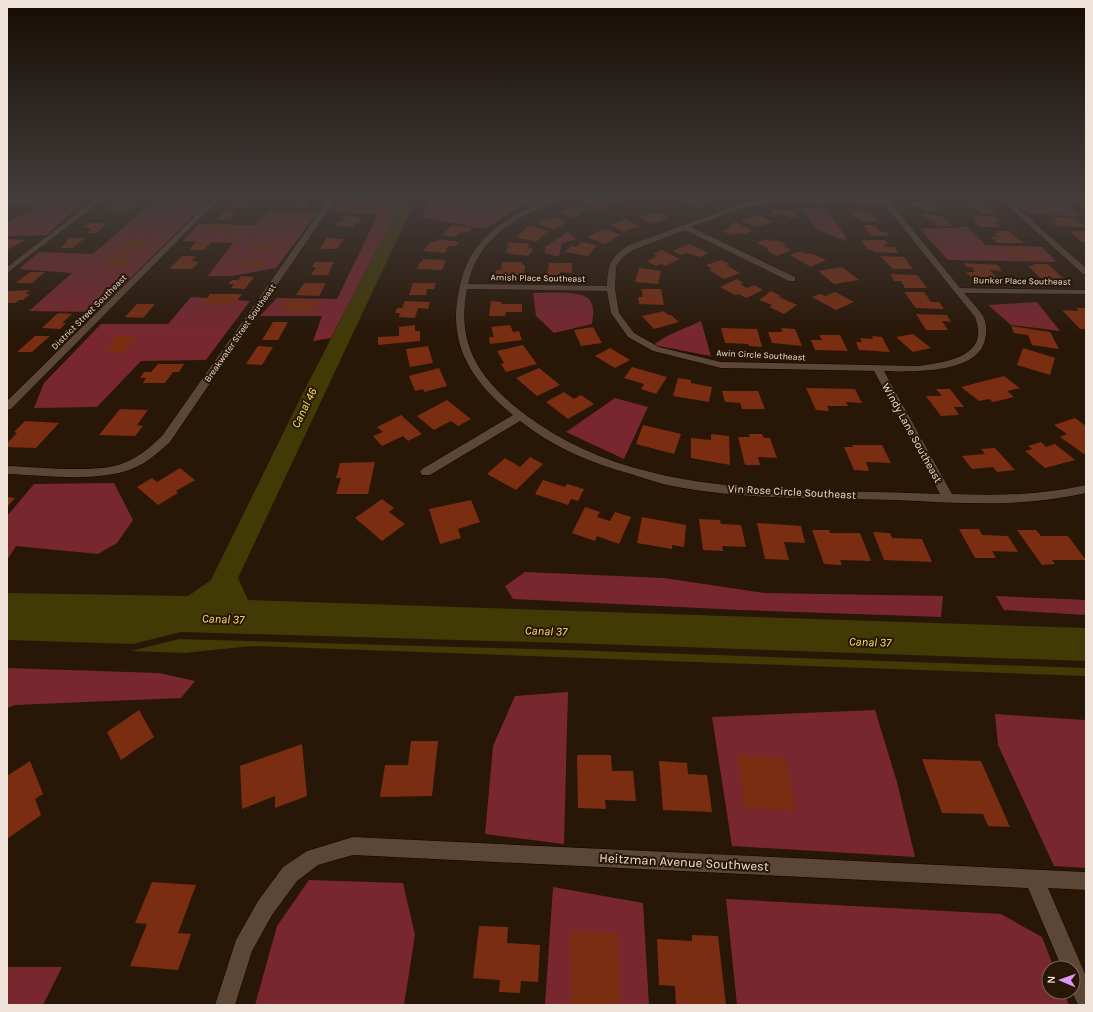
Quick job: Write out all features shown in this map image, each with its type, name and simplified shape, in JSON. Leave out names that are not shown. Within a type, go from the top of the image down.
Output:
[{"type":"street","points":[[7,270],[41,244]]},
{"type":"street","name":"District Street Southeast","points":[[7,407],[171,244]]},
{"type":"street","name":"Breakwater Street Southeast","points":[[7,470],[92,473],[120,469],[138,461],[153,451],[166,439],[301,244]]},
{"type":"street","name":"Vin Rose Circle Southeast","points":[[483,244],[470,265],[460,304],[460,334],[470,363],[489,390],[520,416],[558,440],[604,462],[675,483],[747,492],[948,498],[1017,498],[1071,493],[1086,489]]},
{"type":"street","name":"Awin Circle Southeast","points":[[640,244],[630,248],[620,255],[612,266],[611,289],[615,313],[632,335],[656,349],[721,365],[918,369],[951,364],[968,357],[980,344],[983,331],[979,317],[920,244]]},
{"type":"street","points":[[720,244],[792,279]]},
{"type":"street","points":[[1055,244],[1086,272]]},
{"type":"street","name":"Amish Place Southeast","points":[[464,286],[611,289]]},
{"type":"street","name":"Bunker Place Southeast","points":[[957,290],[1086,292]]},
{"type":"street","name":"Windy Lane Southeast","points":[[877,368],[948,498]]},
{"type":"street","points":[[426,472],[520,416]]},
{"type":"street","name":"Heitzman Avenue Southwest","points":[[226,1005],[243,947],[265,908],[290,874],[313,857],[353,846],[1086,881]]},
{"type":"street","points":[[1034,879],[1069,960]]},
{"type":"street","points":[[1081,988],[1086,1000]]},
{"type":"shaded area","points":[[104,244],[165,244],[106,303],[92,312],[29,311],[72,273],[19,269],[39,252],[93,254]]},
{"type":"shaded area","points":[[232,244],[294,244],[276,268],[232,276],[208,276]]},
{"type":"shaded area","points":[[363,244],[380,244],[331,338],[313,341],[322,316],[260,316],[277,298],[337,299]]},
{"type":"shaded area","points":[[549,244],[562,244],[559,257],[545,253],[545,247]]},
{"type":"shaded area","points":[[934,244],[984,244],[1042,247],[1057,262],[948,260]]},
{"type":"shaded area","points":[[533,293],[571,293],[585,296],[589,299],[592,305],[592,324],[554,333],[536,316]]},
{"type":"shaded area","points":[[191,297],[250,301],[206,360],[141,361],[97,407],[34,408],[44,383],[101,324],[168,324]]},
{"type":"shaded area","points":[[1037,302],[1060,331],[1011,325],[988,305]]},
{"type":"shaded area","points":[[701,321],[711,356],[653,345],[667,336]]},
{"type":"shaded area","points":[[615,398],[648,407],[624,459],[566,432]]},
{"type":"shaded area","points":[[114,483],[133,520],[117,543],[98,554],[16,546],[7,560],[7,516],[34,484]]},
{"type":"shaded area","points":[[525,572],[664,578],[764,593],[943,596],[941,617],[741,610],[513,599],[505,586]]},
{"type":"shaded area","points":[[996,596],[1086,600],[1086,615],[1004,610]]},
{"type":"shaded area","points":[[7,668],[159,673],[195,681],[181,698],[15,705],[7,708]]},
{"type":"shaded area","points":[[568,692],[564,844],[485,834],[493,746],[515,696]]},
{"type":"shaded area","points":[[875,710],[897,782],[915,857],[732,846],[712,717]]},
{"type":"shaded area","points":[[995,714],[1086,720],[1086,868],[1054,866],[998,745]]},
{"type":"shaded area","points":[[309,880],[403,883],[415,935],[404,1005],[255,1005],[277,926]]},
{"type":"shaded area","points":[[553,887],[643,903],[649,1005],[545,1005]]},
{"type":"shaded area","points":[[726,899],[1001,914],[1042,937],[1051,960],[1041,960],[1041,1000],[1067,1000],[1069,1005],[737,1005]]},
{"type":"shaded area","points":[[7,967],[62,967],[43,1005],[7,1005]]},
{"type":"water","points":[[380,244],[395,244],[238,578],[248,600],[1086,628],[1086,661],[567,643],[181,632],[133,644],[7,640],[7,593],[188,596],[211,580],[303,393]]},
{"type":"water","points":[[179,639],[567,650],[1086,668],[1086,676],[252,646],[184,653],[131,651]]},
{"type":"building","points":[[7,244],[17,244],[7,250]]},
{"type":"building","points":[[64,244],[78,244],[73,248],[60,248]]},
{"type":"building","points":[[123,244],[149,244],[139,251],[121,251],[124,248],[119,248]]},
{"type":"building","points":[[194,244],[209,244],[204,250],[189,250]]},
{"type":"building","points":[[255,244],[276,244],[274,247],[270,247],[265,253],[249,253],[251,250],[246,250],[250,246],[254,246]]},
{"type":"building","points":[[323,244],[340,244],[337,249],[320,249]]},
{"type":"building","points":[[428,244],[457,244],[456,246],[448,246],[445,253],[423,251]]},
{"type":"building","points":[[507,244],[530,244],[528,248],[533,249],[528,256],[505,253],[509,246],[506,246]]},
{"type":"building","points":[[579,244],[597,245],[588,256],[565,252],[571,246],[577,247]]},
{"type":"building","points":[[690,244],[709,253],[700,257],[686,253],[681,255],[673,251]]},
{"type":"building","points":[[759,244],[786,244],[783,246],[791,250],[777,256],[766,250],[769,249]]},
{"type":"building","points":[[864,244],[883,244],[885,247],[894,247],[898,253],[874,252],[873,250],[868,250]]},
{"type":"building","points":[[1001,246],[1023,246],[1031,255],[1037,255],[1042,260],[1014,259]]},
{"type":"building","points":[[662,250],[680,259],[665,266],[661,264],[656,266],[647,261],[657,256],[653,254]]},
{"type":"building","points":[[800,251],[806,254],[810,253],[826,260],[811,267],[790,255]]},
{"type":"building","points":[[112,254],[138,255],[122,267],[104,267],[107,264],[101,264]]},
{"type":"building","points":[[182,256],[196,256],[191,261],[199,262],[192,269],[169,269]]},
{"type":"building","points":[[880,256],[904,257],[913,269],[893,269]]},
{"type":"building","points":[[423,259],[446,260],[442,270],[417,269]]},
{"type":"building","points":[[242,260],[266,260],[260,269],[235,268]]},
{"type":"building","points":[[721,260],[729,264],[726,265],[740,273],[724,279],[709,270],[712,269],[706,265]]},
{"type":"building","points":[[315,262],[334,262],[328,275],[311,275],[316,267],[312,267]]},
{"type":"building","points":[[502,262],[522,262],[522,265],[525,265],[524,276],[495,275],[496,270],[501,270]]},
{"type":"building","points":[[549,263],[572,263],[572,273],[560,272],[560,276],[547,275]]},
{"type":"building","points":[[964,263],[998,265],[1002,271],[990,270],[997,278],[971,277],[966,272],[975,272],[972,267],[967,267]]},
{"type":"building","points":[[1032,264],[1048,264],[1065,280],[1042,280],[1028,266],[1035,266]]},
{"type":"building","points":[[842,267],[859,280],[834,284],[818,271]]},
{"type":"building","points":[[639,268],[661,271],[658,284],[635,282]]},
{"type":"building","points":[[30,272],[45,272],[32,283],[16,283]]},
{"type":"building","points":[[890,274],[917,275],[927,288],[905,288],[901,281],[894,281]]},
{"type":"building","points":[[241,276],[254,277],[245,289],[231,288],[234,284],[228,284],[232,280],[238,280]]},
{"type":"building","points":[[737,279],[743,283],[740,284],[747,288],[754,285],[763,290],[746,298],[739,294],[735,295],[720,287]]},
{"type":"building","points":[[304,283],[326,283],[319,296],[296,295]]},
{"type":"building","points":[[413,283],[436,283],[434,289],[427,289],[426,295],[409,295]]},
{"type":"building","points":[[641,289],[661,289],[664,305],[639,304],[638,297],[643,297]]},
{"type":"building","points":[[30,290],[25,294],[30,294],[23,300],[19,300],[15,303],[7,303],[7,291]]},
{"type":"building","points":[[771,291],[781,296],[779,297],[797,305],[784,314],[769,307],[772,305],[759,300]]},
{"type":"building","points":[[835,292],[854,302],[836,310],[812,297],[820,294],[825,296]]},
{"type":"building","points":[[904,292],[924,292],[931,302],[939,302],[944,309],[916,308]]},
{"type":"building","points":[[210,294],[242,294],[237,301],[234,301],[230,305],[202,305]]},
{"type":"building","points":[[286,300],[318,301],[311,312],[282,311],[285,307],[282,307]]},
{"type":"building","points":[[405,301],[430,302],[428,309],[418,308],[415,318],[399,317],[400,313],[395,313],[397,308],[402,308]]},
{"type":"building","points":[[491,301],[502,302],[501,304],[522,304],[522,312],[506,312],[505,316],[489,316]]},
{"type":"building","points":[[137,304],[155,304],[143,318],[125,317]]},
{"type":"building","points":[[1076,308],[1086,308],[1086,329],[1080,329],[1062,310],[1079,311]]},
{"type":"building","points":[[664,311],[679,322],[654,329],[642,316]]},
{"type":"building","points":[[58,313],[72,314],[62,323],[66,323],[60,329],[42,328]]},
{"type":"building","points":[[916,314],[947,315],[951,322],[942,321],[948,330],[926,330]]},
{"type":"building","points":[[273,322],[288,322],[278,340],[262,340]]},
{"type":"building","points":[[415,325],[415,331],[420,331],[420,341],[378,345],[378,337],[399,336],[399,327]]},
{"type":"building","points":[[510,325],[513,332],[519,331],[522,340],[490,344],[489,337],[494,337],[491,327]]},
{"type":"building","points":[[1011,326],[1050,332],[1059,349],[1032,345],[1028,335],[1014,333]]},
{"type":"building","points":[[593,327],[602,343],[581,346],[574,330]]},
{"type":"building","points":[[721,328],[757,329],[762,347],[749,346],[748,344],[725,343]]},
{"type":"building","points":[[781,328],[795,329],[802,346],[772,343],[768,332],[782,332]]},
{"type":"building","points":[[913,334],[931,348],[913,352],[896,337]]},
{"type":"building","points":[[819,335],[840,335],[848,351],[815,350],[811,340],[822,340]]},
{"type":"building","points":[[35,336],[50,336],[32,352],[17,352]]},
{"type":"building","points":[[116,336],[138,337],[124,353],[106,352],[115,343],[109,343]]},
{"type":"building","points":[[872,336],[882,337],[890,352],[859,350],[856,342],[862,342],[860,338],[873,339]]},
{"type":"building","points":[[523,345],[537,364],[506,372],[501,364],[504,363],[497,351]]},
{"type":"building","points":[[258,346],[273,347],[262,365],[246,364]]},
{"type":"building","points":[[428,346],[433,363],[410,367],[406,349]]},
{"type":"building","points":[[610,348],[630,360],[615,368],[595,356]]},
{"type":"building","points":[[1023,348],[1055,358],[1050,375],[1017,365]]},
{"type":"building","points":[[158,364],[184,364],[179,372],[173,372],[165,383],[143,383],[146,378],[140,378],[144,372],[151,372]]},
{"type":"building","points":[[632,367],[667,377],[656,394],[641,389],[644,384],[624,378]]},
{"type":"building","points":[[439,368],[447,386],[424,392],[423,389],[415,391],[409,376]]},
{"type":"building","points":[[539,368],[560,385],[537,396],[516,378]]},
{"type":"building","points":[[1004,376],[1020,388],[1007,391],[1014,397],[993,402],[989,399],[979,401],[961,387]]},
{"type":"building","points":[[678,378],[691,380],[691,383],[712,387],[709,402],[673,396]]},
{"type":"building","points":[[806,388],[855,389],[862,403],[846,402],[848,406],[827,406],[829,411],[816,410]]},
{"type":"building","points":[[936,389],[950,389],[964,407],[954,407],[959,415],[941,416],[926,396],[942,396]]},
{"type":"building","points":[[722,391],[758,391],[765,409],[742,409],[740,403],[725,402]]},
{"type":"building","points":[[564,392],[574,399],[581,395],[594,404],[568,419],[546,402]]},
{"type":"building","points":[[447,400],[471,419],[458,426],[451,421],[434,430],[417,416]]},
{"type":"building","points":[[120,409],[148,410],[137,425],[143,426],[135,436],[99,435]]},
{"type":"building","points":[[401,415],[422,434],[408,441],[403,436],[382,446],[373,436],[383,432],[377,427]]},
{"type":"building","points":[[1075,418],[1086,426],[1086,453],[1084,454],[1060,437],[1067,434],[1054,425]]},
{"type":"building","points":[[25,421],[59,423],[36,448],[7,447],[7,443],[17,433],[14,432]]},
{"type":"building","points":[[643,425],[681,434],[674,454],[636,444]]},
{"type":"building","points":[[711,434],[729,436],[730,465],[691,458],[691,438],[711,440]]},
{"type":"building","points":[[749,434],[762,434],[764,438],[770,438],[777,458],[758,457],[760,465],[745,465],[738,437],[750,437]]},
{"type":"building","points":[[1041,442],[1046,447],[1055,444],[1075,460],[1045,468],[1025,451],[1032,449],[1028,446]]},
{"type":"building","points":[[852,445],[882,445],[891,463],[866,462],[869,471],[854,470],[844,447],[853,447]]},
{"type":"building","points":[[995,448],[1015,470],[997,472],[993,467],[972,469],[962,456],[985,454],[981,449]]},
{"type":"building","points":[[530,457],[543,464],[516,490],[487,474],[505,458],[520,467]]},
{"type":"building","points":[[375,462],[368,494],[336,494],[341,478],[336,478],[340,463]]},
{"type":"building","points":[[180,468],[195,480],[176,491],[178,493],[158,505],[137,487],[152,478],[157,482]]},
{"type":"building","points":[[543,480],[565,487],[567,484],[584,489],[578,501],[571,499],[568,505],[535,494]]},
{"type":"building","points":[[7,497],[15,498],[7,507]]},
{"type":"building","points":[[382,499],[394,508],[389,512],[405,524],[382,541],[355,518]]},
{"type":"building","points":[[471,500],[480,522],[458,529],[461,538],[440,544],[429,509]]},
{"type":"building","points":[[585,507],[600,512],[597,517],[610,521],[615,512],[631,517],[619,544],[597,536],[595,541],[572,533]]},
{"type":"building","points":[[642,517],[686,525],[684,547],[672,545],[672,549],[637,543]]},
{"type":"building","points":[[699,519],[720,520],[721,524],[741,525],[746,547],[722,546],[723,551],[703,550]]},
{"type":"building","points":[[757,523],[801,526],[805,543],[784,542],[789,560],[765,559]]},
{"type":"building","points":[[959,529],[979,529],[982,535],[1008,536],[1018,552],[992,551],[996,558],[975,558]]},
{"type":"building","points":[[812,530],[829,530],[830,533],[860,533],[871,561],[840,560],[842,565],[824,564]]},
{"type":"building","points":[[1017,530],[1036,530],[1041,536],[1068,536],[1086,560],[1052,560],[1055,564],[1042,565]]},
{"type":"building","points":[[873,532],[890,533],[892,538],[922,539],[932,562],[884,560]]},
{"type":"building","points":[[139,710],[154,737],[121,760],[107,732]]},
{"type":"building","points":[[411,741],[438,741],[432,796],[380,797],[385,765],[408,765]]},
{"type":"building","points":[[302,744],[307,796],[275,808],[275,796],[242,809],[240,766]]},
{"type":"building","points":[[577,755],[611,755],[612,771],[633,771],[636,801],[605,800],[606,809],[578,808]]},
{"type":"building","points":[[737,755],[785,758],[796,811],[745,808]]},
{"type":"building","points":[[922,759],[981,761],[1010,827],[988,826],[983,814],[942,813]]},
{"type":"building","points":[[30,761],[43,794],[35,799],[41,815],[7,839],[7,776]]},
{"type":"building","points":[[659,761],[687,763],[688,774],[707,775],[712,812],[663,810]]},
{"type":"building","points":[[152,882],[196,885],[178,933],[191,934],[178,970],[130,966],[147,924],[135,923]]},
{"type":"building","points":[[479,926],[508,927],[507,943],[540,945],[538,982],[521,981],[520,993],[499,992],[500,980],[473,978]]},
{"type":"building","points":[[570,931],[618,933],[621,1005],[571,1005]]},
{"type":"building","points":[[692,935],[718,936],[726,1005],[676,1005],[675,986],[659,985],[657,939],[692,941]]},
{"type":"water label","name":"Canal 46","points":[[304,408]]},
{"type":"water label","name":"Canal 37","points":[[223,619]]},
{"type":"water label","name":"Canal 37","points":[[546,631]]},
{"type":"water label","name":"Canal 37","points":[[870,642]]}]
